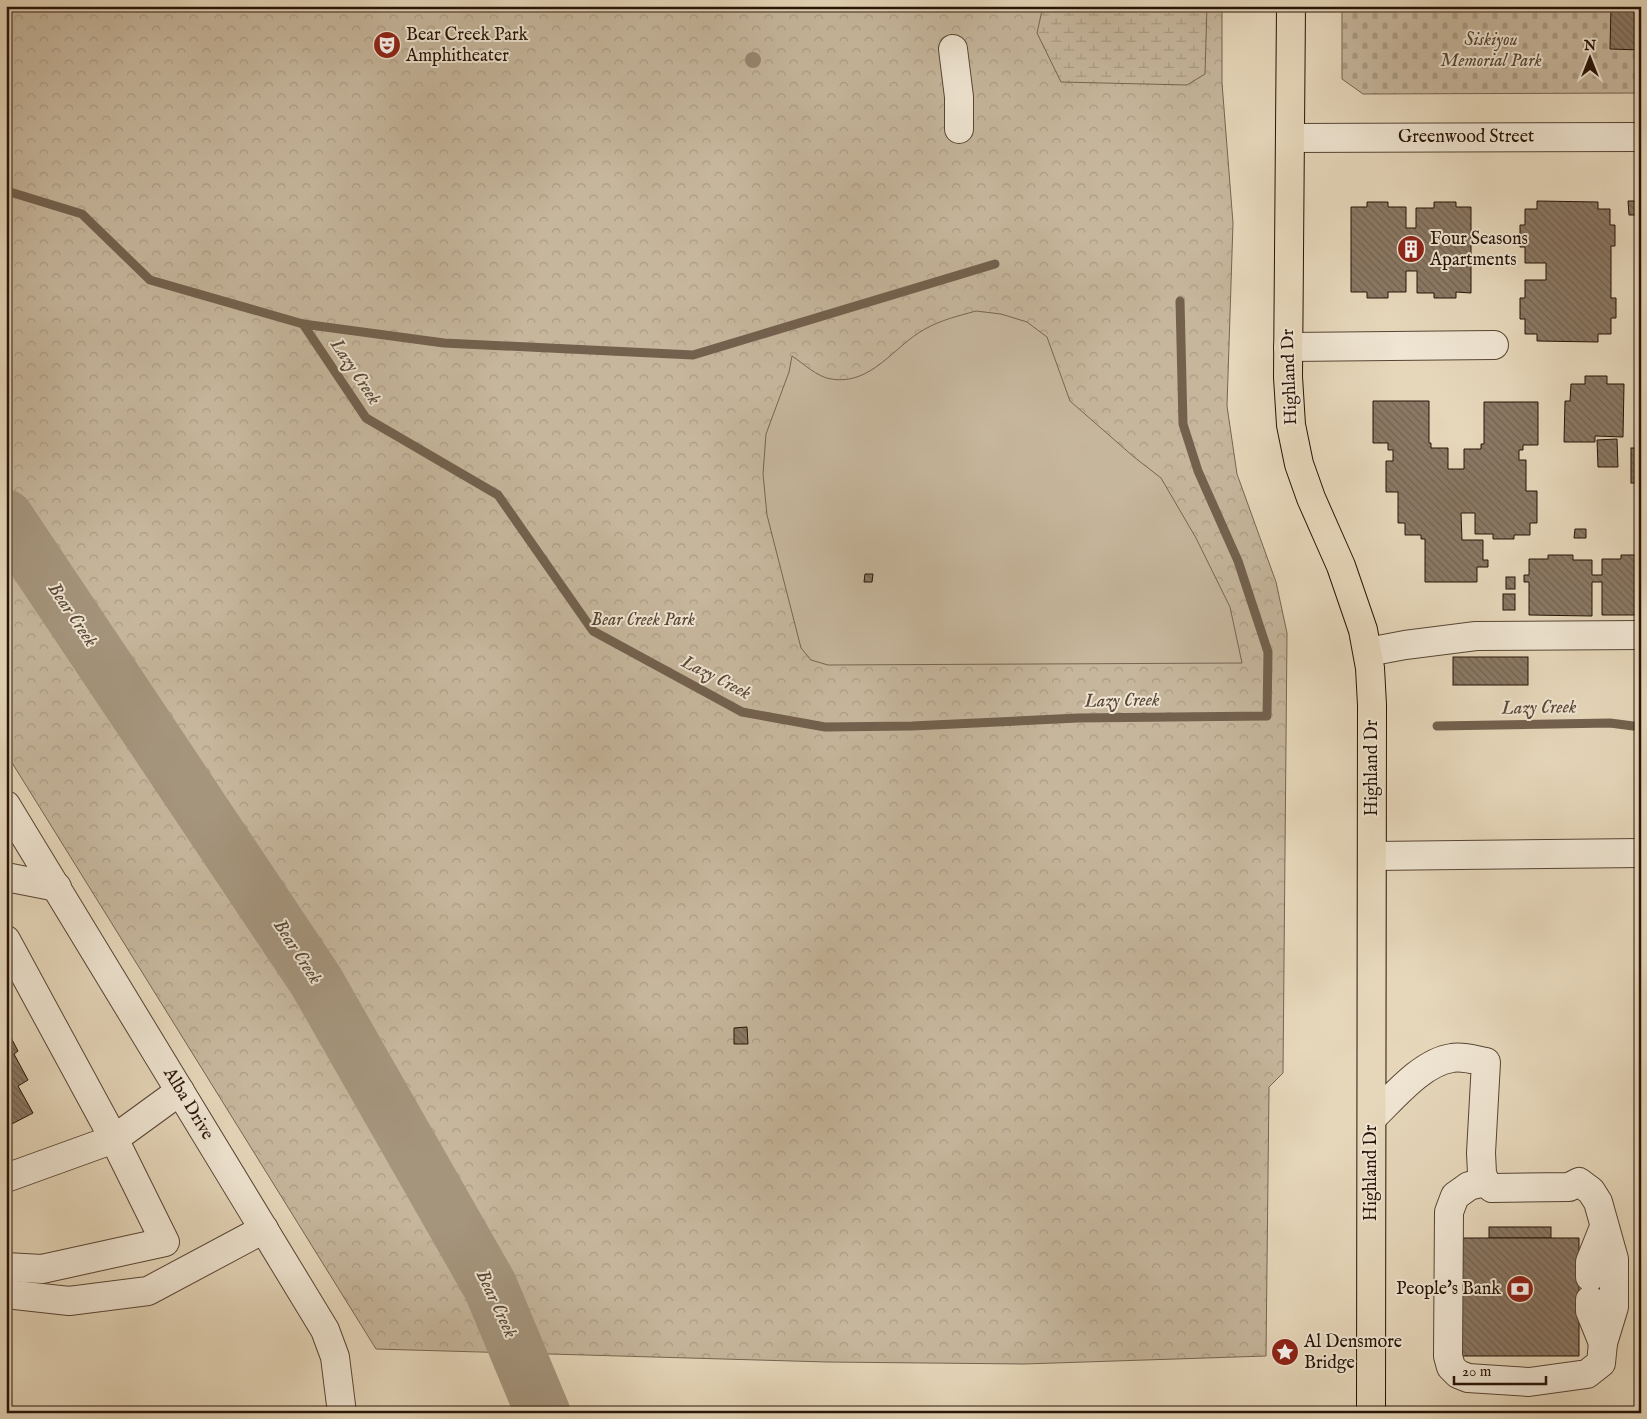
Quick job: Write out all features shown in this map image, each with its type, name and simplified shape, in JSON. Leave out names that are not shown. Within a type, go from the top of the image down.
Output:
[{"type":"main road","name":"Highland Dr","points":[[1291,6],[1288,347],[1291,425],[1299,464],[1310,498],[1341,566],[1363,630],[1368,652],[1372,705],[1371,1413]]},
{"type":"street","points":[[953,49],[959,96],[959,129]]},
{"type":"street","name":"Greenwood Street","points":[[1290,138],[1641,137]]},
{"type":"street","points":[[1288,347],[1494,345]]},
{"type":"street","points":[[1368,652],[1405,645],[1476,636],[1641,635]]},
{"type":"street","name":"Alba Drive","points":[[6,805],[325,1330],[336,1357],[342,1413]]},
{"type":"street","points":[[1372,856],[1641,853]]},
{"type":"street","points":[[6,877],[57,887]]},
{"type":"street","points":[[6,940],[114,1139],[165,1242],[42,1269],[6,1267]]},
{"type":"street","points":[[1372,1118],[1423,1070],[1441,1061],[1452,1058],[1486,1062],[1481,1153],[1482,1173],[1485,1182],[1492,1188],[1569,1187],[1579,1182],[1591,1191],[1598,1202],[1614,1259],[1614,1306],[1603,1342],[1601,1362],[1587,1374],[1529,1382],[1468,1378],[1458,1374],[1451,1367],[1448,1356],[1449,1212],[1455,1196],[1469,1186],[1485,1182]]},
{"type":"street","points":[[6,1178],[114,1139],[180,1090]]},
{"type":"street","points":[[1603,1342],[1590,1311],[1590,1262],[1604,1227]]},
{"type":"street","points":[[6,1294],[69,1301],[148,1291],[264,1229]]},
{"type":"green space","name":"Bear Creek Park","points":[[6,6],[1222,6],[1222,83],[1233,223],[1227,406],[1237,474],[1276,582],[1287,633],[1283,1073],[1269,1087],[1266,1356],[1024,1364],[827,1362],[376,1349],[6,753]]},
{"type":"green space","points":[[1043,6],[1207,6],[1205,74],[1187,85],[1061,82],[1037,33]]},
{"type":"green space","name":"Siskiyou Memorial Park","points":[[1342,6],[1641,6],[1641,93],[1363,94],[1342,79]]},
{"type":"green space","points":[[976,311],[1001,314],[1027,322],[1047,337],[1070,401],[1161,478],[1196,538],[1230,607],[1242,663],[828,665],[811,660],[801,648],[767,515],[763,474],[766,434],[789,372],[792,356],[815,373],[826,378],[845,380],[858,377],[870,371],[925,329],[943,321]]},
{"type":"building","points":[[1611,6],[1641,6],[1641,50],[1610,49]]},
{"type":"building","points":[[1537,201],[1598,202],[1598,209],[1610,209],[1610,225],[1615,225],[1615,246],[1611,246],[1611,298],[1616,298],[1616,318],[1611,318],[1611,334],[1598,334],[1598,342],[1537,341],[1537,334],[1525,334],[1525,319],[1520,319],[1520,298],[1525,298],[1525,280],[1546,280],[1546,263],[1525,263],[1525,247],[1520,247],[1520,225],[1525,225],[1525,209],[1537,209]]},
{"type":"building","points":[[1628,201],[1641,201],[1641,215],[1629,215]]},
{"type":"building","name":"Four Seasons Apartments","points":[[1367,202],[1388,202],[1388,207],[1406,207],[1406,228],[1416,228],[1416,208],[1434,208],[1434,202],[1456,202],[1456,207],[1471,207],[1471,293],[1456,292],[1456,298],[1434,298],[1434,293],[1417,293],[1417,271],[1406,271],[1406,292],[1388,292],[1388,298],[1367,298],[1367,292],[1351,292],[1351,207],[1367,207]]},
{"type":"building","points":[[1585,376],[1607,376],[1607,384],[1624,384],[1623,437],[1595,436],[1595,442],[1564,442],[1565,401],[1570,401],[1571,384],[1585,384]]},
{"type":"building","points":[[1373,401],[1429,401],[1429,443],[1431,443],[1431,448],[1448,448],[1448,469],[1464,469],[1464,449],[1481,449],[1481,444],[1484,444],[1484,402],[1538,402],[1538,445],[1523,445],[1523,450],[1519,450],[1519,460],[1526,460],[1526,491],[1537,491],[1537,523],[1530,523],[1530,535],[1514,535],[1514,539],[1493,539],[1493,534],[1475,534],[1475,513],[1461,513],[1462,540],[1483,540],[1483,560],[1488,560],[1488,567],[1477,567],[1477,582],[1425,582],[1425,539],[1421,539],[1421,535],[1405,535],[1405,523],[1398,523],[1398,492],[1386,492],[1386,461],[1393,461],[1393,450],[1388,450],[1388,443],[1373,443]]},
{"type":"building","points":[[1617,439],[1618,467],[1598,467],[1597,440]]},
{"type":"building","points":[[1631,448],[1641,448],[1641,483],[1631,483]]},
{"type":"building","points":[[1575,529],[1586,529],[1586,538],[1574,538]]},
{"type":"building","points":[[1548,555],[1573,555],[1573,560],[1592,560],[1592,575],[1602,575],[1602,559],[1621,559],[1621,555],[1641,555],[1641,615],[1602,615],[1602,582],[1592,582],[1592,616],[1529,615],[1529,582],[1524,582],[1524,575],[1529,575],[1529,559],[1548,559]]},
{"type":"building","points":[[865,574],[873,574],[872,582],[864,582]]},
{"type":"building","points":[[1506,577],[1515,577],[1515,589],[1506,589]]},
{"type":"building","points":[[1503,594],[1515,594],[1515,610],[1503,610]]},
{"type":"building","points":[[1453,657],[1528,657],[1528,685],[1453,685]]},
{"type":"building","points":[[747,1027],[748,1044],[734,1044],[734,1028]]},
{"type":"building","points":[[7,1030],[18,1051],[14,1054],[28,1080],[18,1086],[33,1113],[6,1127]]},
{"type":"building","points":[[1489,1227],[1551,1227],[1551,1238],[1489,1238]]},
{"type":"building","name":"People's Bank","points":[[1462,1238],[1579,1238],[1579,1356],[1461,1356]]},
{"type":"waterway","points":[[6,192],[82,214],[150,280],[303,324],[444,343],[693,355],[995,264]]},
{"type":"waterway","name":"Lazy Creek","points":[[303,324],[366,418],[498,495],[593,631],[742,712],[825,727],[912,726],[1078,718],[1267,716],[1268,652],[1238,561],[1198,471],[1183,424],[1180,301]]},
{"type":"waterway","name":"Bear Creek","points":[[6,517],[316,981],[490,1286],[543,1413]]},
{"type":"waterway","name":"Lazy Creek","points":[[1437,726],[1610,723],[1641,727]]},
{"type":"place","name":"Bear Creek Park Amphitheater","points":[[387,45]]},
{"type":"place","name":"Four Seasons Apartments","points":[[1411,249]]},
{"type":"place","name":"People's Bank","points":[[1520,1289]]},
{"type":"place","name":"Al Densmore Bridge","points":[[1285,1352]]}]
